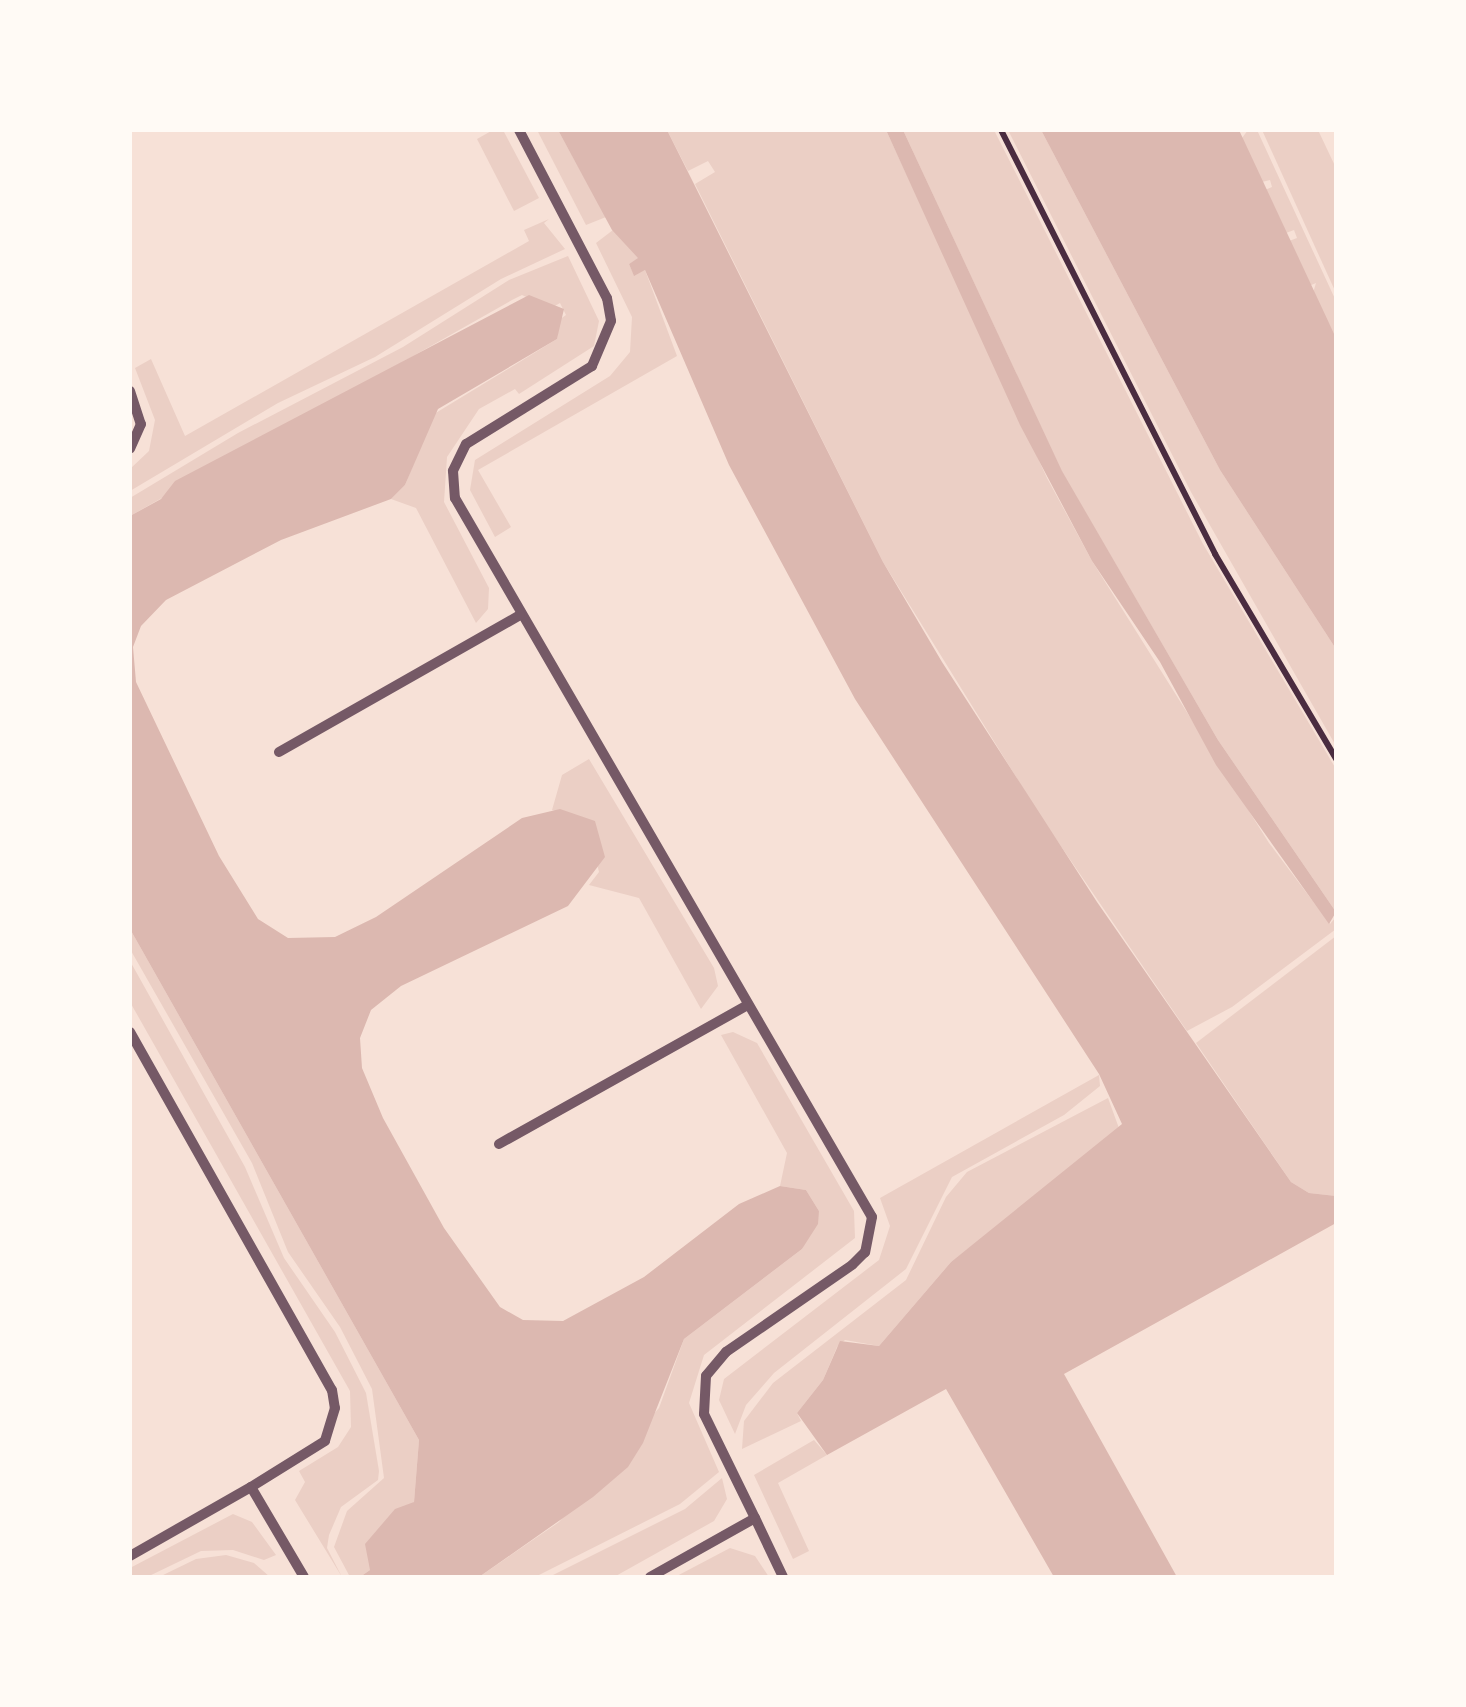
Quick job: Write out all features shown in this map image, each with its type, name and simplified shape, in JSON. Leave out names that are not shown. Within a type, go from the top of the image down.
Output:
[{"type":"street","points":[[519,130],[607,298],[612,321],[592,366],[476,432],[453,472],[455,498],[746,1006],[872,1216],[865,1252],[852,1265],[726,1352],[706,1376],[704,1414],[783,1577]]},
{"type":"street","points":[[130,391],[141,424],[130,449]]},
{"type":"street","points":[[279,752],[520,614]]},
{"type":"street","points":[[499,1144],[746,1006]]},
{"type":"street","points":[[130,1032],[332,1390],[335,1408],[325,1440],[130,1556]]},
{"type":"street","points":[[251,1486],[304,1577]]},
{"type":"street","points":[[650,1577],[755,1518]]},
{"type":"path","points":[[1001,130],[1215,554],[1336,759]]},
{"type":"shaded area","points":[[493,130],[503,130],[539,198],[514,211],[477,139]]},
{"type":"shaded area","points":[[537,130],[558,130],[606,217],[586,225]]},
{"type":"shaded area","points":[[558,130],[667,130],[883,562],[942,662],[1097,902],[1291,1182],[1309,1193],[1336,1196],[1336,1223],[1064,1374],[1177,1577],[1054,1577],[946,1389],[827,1455],[797,1413],[823,1380],[840,1341],[879,1346],[951,1262],[1122,1124],[1099,1074],[855,699],[729,465],[645,270],[634,276],[629,264],[638,258],[612,230]]},
{"type":"shaded area","points":[[667,130],[886,130],[1047,478],[1092,561],[1269,843],[1330,924],[1336,917],[1336,929],[1232,1007],[1187,1031],[1039,814],[883,562],[695,184],[715,172],[708,161],[688,171]]},
{"type":"shaded area","points":[[886,130],[903,130],[1062,471],[1218,740],[1336,912],[1329,924],[1216,765],[1160,662],[1092,561],[1020,425]]},
{"type":"shaded area","points":[[903,130],[994,130],[1203,544],[1336,769],[1336,912],[1218,740],[1062,472]]},
{"type":"shaded area","points":[[1008,130],[1041,130],[1220,470],[1336,649],[1336,746],[1191,492]]},
{"type":"shaded area","points":[[1041,130],[1239,130],[1336,338],[1336,649],[1220,470]]},
{"type":"shaded area","points":[[1248,130],[1257,130],[1336,301],[1335,336],[1313,293],[1316,283],[1309,286],[1289,241],[1297,238],[1294,230],[1286,233],[1265,190],[1272,187],[1270,180],[1262,182],[1242,138]]},
{"type":"shaded area","points":[[1262,130],[1318,130],[1336,168],[1336,293]]},
{"type":"shaded area","points":[[549,219],[544,223],[565,249],[501,279],[375,357],[278,403],[130,491],[130,469],[149,451],[155,420],[135,368],[151,359],[185,436],[529,241],[524,230]]},
{"type":"shaded area","points":[[613,230],[639,258],[629,264],[634,275],[645,270],[677,356],[478,470],[511,527],[495,537],[470,490],[475,460],[610,376],[630,352],[632,317],[596,243]]},
{"type":"shaded area","points":[[568,256],[599,321],[594,346],[519,394],[515,389],[479,409],[447,457],[444,502],[489,588],[488,609],[476,623],[416,508],[391,499],[405,485],[434,414],[557,339],[559,320],[566,315],[560,303],[551,308],[522,295],[130,516],[130,498],[238,433],[403,347],[509,280]]},
{"type":"shaded area","points":[[529,295],[564,309],[557,339],[438,409],[405,485],[391,499],[281,540],[166,600],[141,626],[133,647],[136,682],[219,856],[258,919],[288,938],[335,937],[376,917],[522,818],[560,809],[595,821],[605,857],[568,906],[401,986],[371,1010],[360,1038],[362,1068],[383,1118],[444,1228],[500,1307],[523,1320],[563,1321],[644,1277],[739,1204],[780,1186],[806,1190],[819,1211],[818,1224],[802,1249],[684,1339],[643,1443],[628,1467],[593,1497],[479,1577],[360,1577],[370,1570],[365,1544],[395,1509],[414,1502],[419,1440],[130,929],[130,516],[161,499],[175,481]]},
{"type":"shaded area","points":[[589,759],[714,968],[718,986],[701,1009],[639,898],[589,885],[599,872],[586,819],[552,810],[562,775]]},
{"type":"shaded area","points":[[130,929],[419,1440],[414,1502],[380,1530],[370,1570],[360,1577],[350,1577],[334,1547],[347,1511],[384,1478],[372,1389],[340,1327],[288,1252],[252,1163],[130,949]]},
{"type":"shaded area","points":[[1336,936],[1336,1196],[1309,1193],[1291,1182],[1196,1043]]},
{"type":"shaded area","points":[[130,961],[245,1167],[284,1258],[335,1332],[366,1393],[378,1480],[341,1507],[329,1535],[327,1548],[342,1577],[295,1500],[305,1482],[299,1471],[338,1447],[351,1427],[350,1391],[130,1002]]},
{"type":"shaded area","points":[[733,1032],[757,1043],[854,1211],[855,1238],[704,1355],[689,1403],[719,1472],[680,1504],[535,1577],[479,1577],[559,1522],[659,1408],[684,1339],[802,1249],[819,1211],[806,1190],[780,1186],[787,1153],[721,1035]]},
{"type":"shaded area","points":[[1099,1075],[1100,1086],[1064,1115],[952,1177],[906,1269],[774,1373],[746,1405],[735,1434],[719,1400],[724,1379],[879,1260],[890,1226],[880,1198]]},
{"type":"shaded area","points":[[1108,1098],[1120,1131],[951,1262],[879,1346],[845,1340],[837,1347],[823,1380],[797,1413],[801,1421],[742,1449],[744,1421],[773,1383],[906,1280],[946,1197],[967,1172]]},
{"type":"shaded area","points":[[814,1440],[827,1455],[778,1483],[809,1551],[793,1559],[754,1475]]},
{"type":"shaded area","points":[[722,1478],[727,1499],[714,1521],[614,1577],[549,1577],[685,1509]]},
{"type":"shaded area","points":[[233,1514],[252,1522],[276,1555],[264,1560],[233,1550],[201,1551],[147,1577],[130,1577],[130,1568]]},
{"type":"shaded area","points":[[730,1548],[755,1556],[769,1577],[675,1577]]},
{"type":"shaded area","points":[[226,1555],[254,1563],[270,1577],[159,1577],[196,1559]]}]
